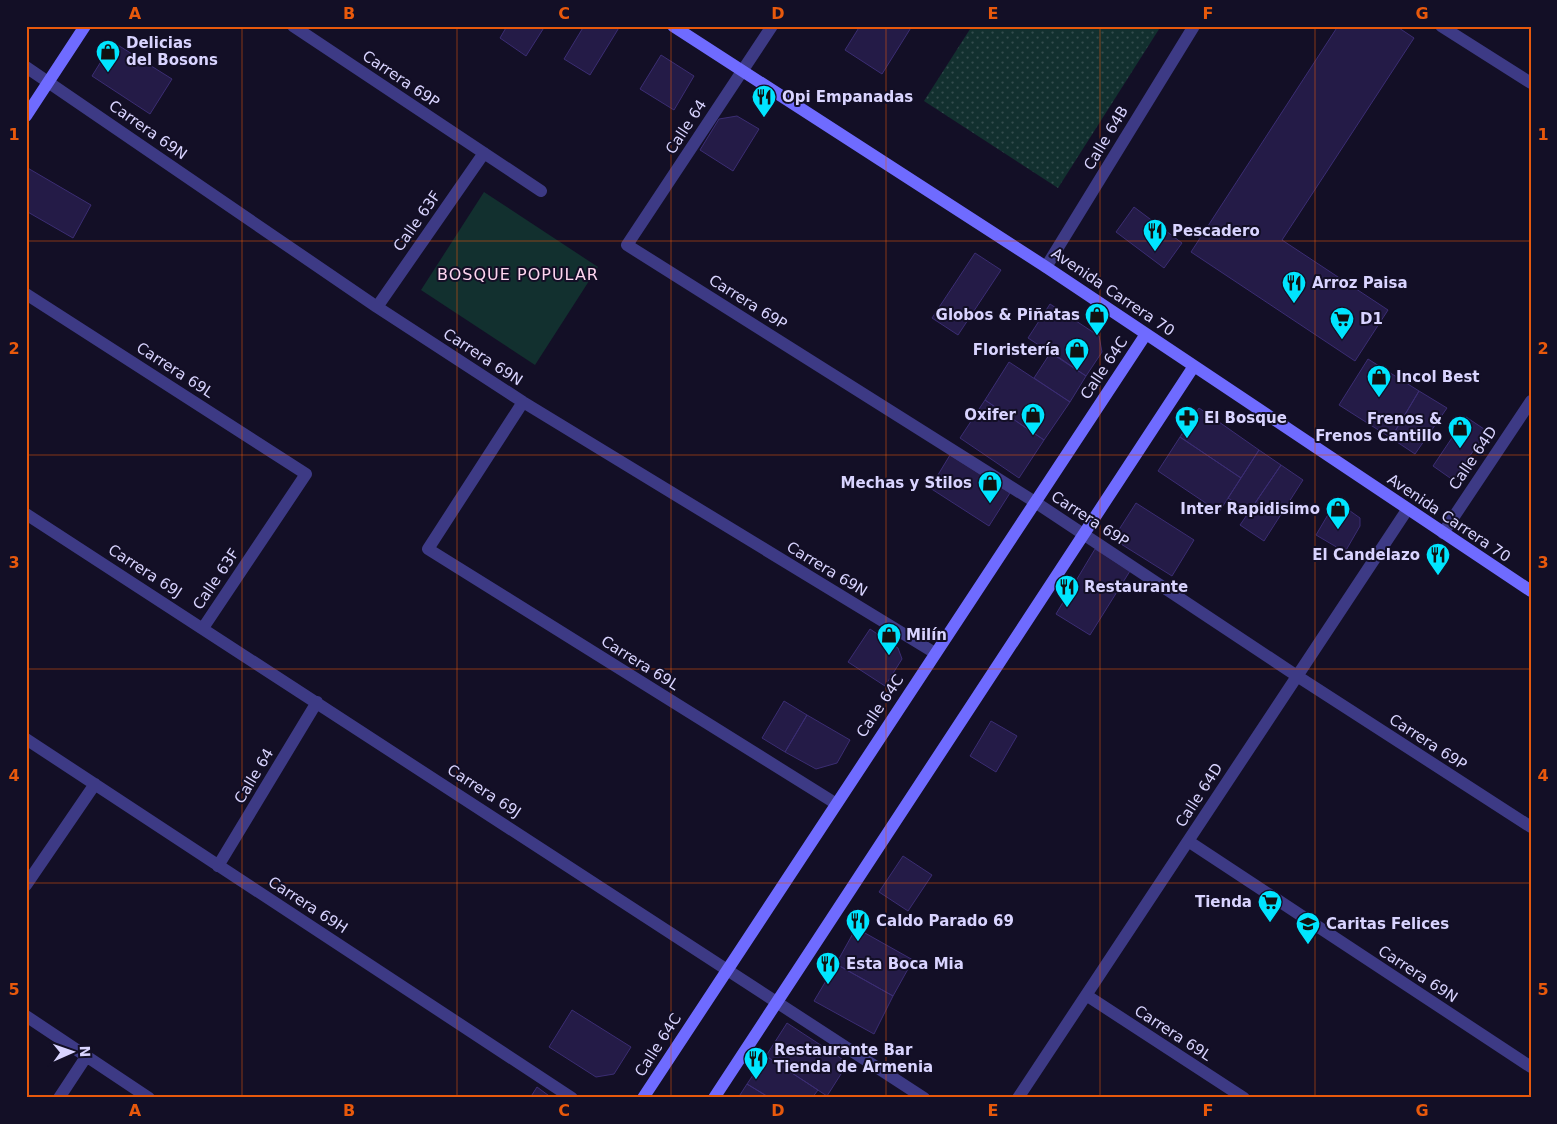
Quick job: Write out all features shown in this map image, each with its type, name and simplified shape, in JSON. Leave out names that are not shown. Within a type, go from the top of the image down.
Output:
[{"type":"street","points":[[26,116],[86,26]]},
{"type":"street","name":"Carrera 69P","points":[[293,26],[541,191]]},
{"type":"street","name":"Avenida Carrera 70","points":[[673,26],[1046,267],[1407,510],[1531,591]]},
{"type":"street","name":"Calle 64","points":[[627,245],[772,26]]},
{"type":"street","name":"Calle 64B","points":[[1046,267],[1194,26]]},
{"type":"street","points":[[1441,26],[1531,83]]},
{"type":"street","name":"Carrera 69N","points":[[26,67],[377,307],[523,402],[935,654]]},
{"type":"street","name":"Calle 63F","points":[[377,307],[484,153]]},
{"type":"street","name":"Carrera 69P","points":[[627,245],[1035,502],[1297,676],[1531,827]]},
{"type":"street","name":"Carrera 69L","points":[[26,294],[306,474]]},
{"type":"street","name":"Calle 64C","points":[[643,1098],[1146,334]]},
{"type":"street","points":[[714,1098],[1194,366]]},
{"type":"street","name":"Calle 64D","points":[[1443,533],[1531,401]]},
{"type":"street","name":"Carrera 69L","points":[[523,402],[428,549],[836,803]]},
{"type":"street","name":"Calle 63F","points":[[202,628],[306,474]]},
{"type":"street","name":"Calle 64D","points":[[1018,1098],[1407,510]]},
{"type":"street","name":"Carrera 69J","points":[[26,514],[728,968],[924,1098]]},
{"type":"street","name":"Calle 64","points":[[218,866],[317,702]]},
{"type":"street","name":"Carrera 69H","points":[[26,739],[572,1098]]},
{"type":"street","points":[[26,885],[95,784]]},
{"type":"street","name":"Carrera 69N","points":[[1188,841],[1531,1067]]},
{"type":"street","name":"Carrera 69L","points":[[1086,995],[1244,1098]]},
{"type":"street","points":[[26,1016],[149,1098]]},
{"type":"street","points":[[59,1098],[86,1057]]},
{"type":"green space","points":[[972,26],[1161,26],[1058,188],[924,101]]},
{"type":"green space","points":[[484,192],[598,267],[535,365],[421,290]]},
{"type":"building","points":[[507,26],[545,26],[526,56],[500,38]]},
{"type":"building","points":[[584,26],[620,26],[590,75],[564,59]]},
{"type":"building","points":[[860,26],[912,26],[882,74],[845,50]]},
{"type":"building","points":[[1338,26],[1396,26],[1414,38],[1282,240],[1388,310],[1355,361],[1191,252]]},
{"type":"building","points":[[113,42],[172,79],[150,114],[92,76]]},
{"type":"building","points":[[661,55],[694,76],[674,110],[640,89]]},
{"type":"building","points":[[737,116],[759,129],[733,171],[700,150],[719,119]]},
{"type":"building","points":[[26,167],[91,205],[73,238],[26,211]]},
{"type":"building","points":[[1134,207],[1182,243],[1164,268],[1116,232]]},
{"type":"building","points":[[975,253],[1001,270],[958,335],[932,318]]},
{"type":"building","points":[[1050,304],[1099,336],[1102,352],[1086,376],[1028,338]]},
{"type":"building","points":[[1051,352],[1086,376],[1070,402],[1034,378]]},
{"type":"building","name":"Incol Best","points":[[1368,359],[1419,391],[1391,438],[1339,405]]},
{"type":"building","points":[[1009,362],[1070,402],[1044,440],[985,400]]},
{"type":"building","points":[[1419,391],[1447,408],[1415,454],[1391,438]]},
{"type":"building","points":[[985,400],[1044,440],[1019,478],[960,438]]},
{"type":"building","points":[[1199,408],[1259,450],[1241,478],[1180,437]]},
{"type":"building","name":"Frenos & Frenos Cantillo","points":[[1466,417],[1487,431],[1453,480],[1433,466]]},
{"type":"building","points":[[1180,437],[1241,478],[1219,512],[1158,471]]},
{"type":"building","points":[[1259,450],[1281,465],[1249,512],[1228,498]]},
{"type":"building","points":[[950,455],[1010,493],[989,526],[930,488]]},
{"type":"building","points":[[1281,465],[1303,480],[1264,541],[1240,525]]},
{"type":"building","name":"Inter Rapidisimo","points":[[1336,501],[1360,518],[1360,526],[1345,552],[1316,535]]},
{"type":"building","points":[[1136,503],[1194,540],[1172,576],[1113,539]]},
{"type":"building","points":[[1095,549],[1130,571],[1090,635],[1056,614]]},
{"type":"building","points":[[870,629],[898,648],[902,659],[885,686],[848,662]]},
{"type":"building","points":[[784,701],[807,715],[785,752],[762,738]]},
{"type":"building","points":[[807,715],[850,740],[837,763],[816,769],[785,752]]},
{"type":"building","points":[[991,721],[1017,736],[996,772],[970,756]]},
{"type":"building","points":[[903,856],[932,875],[908,911],[879,892]]},
{"type":"building","points":[[856,928],[913,960],[893,996],[836,964]]},
{"type":"building","points":[[836,964],[893,996],[874,1034],[814,1001]]},
{"type":"building","points":[[572,1010],[631,1047],[614,1074],[596,1077],[549,1047]]},
{"type":"building","points":[[787,1023],[848,1063],[827,1096],[766,1056]]},
{"type":"building","points":[[766,1056],[818,1090],[812,1098],[770,1098],[747,1084]]},
{"type":"building","points":[[747,1084],[770,1098],[738,1098]]},
{"type":"building","points":[[537,1087],[552,1098],[530,1098]]},
{"type":"place","name":"Delicias del Bosons","points":[[108,73]]},
{"type":"place","name":"Opi Empanadas","points":[[764,118]]},
{"type":"place","name":"Pescadero","points":[[1155,252]]},
{"type":"place","name":"Arroz Paisa","points":[[1294,304]]},
{"type":"place","name":"Globos & Piñatas","points":[[1097,336]]},
{"type":"place","name":"D1","points":[[1342,340]]},
{"type":"place","name":"Floristería","points":[[1077,371]]},
{"type":"place","name":"Incol Best","points":[[1379,398]]},
{"type":"place","name":"Oxifer","points":[[1033,436]]},
{"type":"place","name":"El Bosque","points":[[1187,439]]},
{"type":"place","name":"Frenos & Frenos Cantillo","points":[[1460,449]]},
{"type":"place","name":"Mechas y Stilos","points":[[990,504]]},
{"type":"place","name":"Inter Rapidisimo","points":[[1338,530]]},
{"type":"place","name":"El Candelazo","points":[[1438,576]]},
{"type":"place","name":"Restaurante","points":[[1067,608]]},
{"type":"place","name":"Milín","points":[[889,656]]},
{"type":"place","name":"Tienda","points":[[1270,923]]},
{"type":"place","name":"Caldo Parado 69","points":[[858,942]]},
{"type":"place","name":"Caritas Felices","points":[[1308,945]]},
{"type":"place","name":"Esta Boca Mia","points":[[828,985]]},
{"type":"place","name":"Restaurante Bar Tienda de Armenia","points":[[756,1080]]},
{"type":"district","name":"BOSQUE POPULAR","points":[[518,274]]}]
